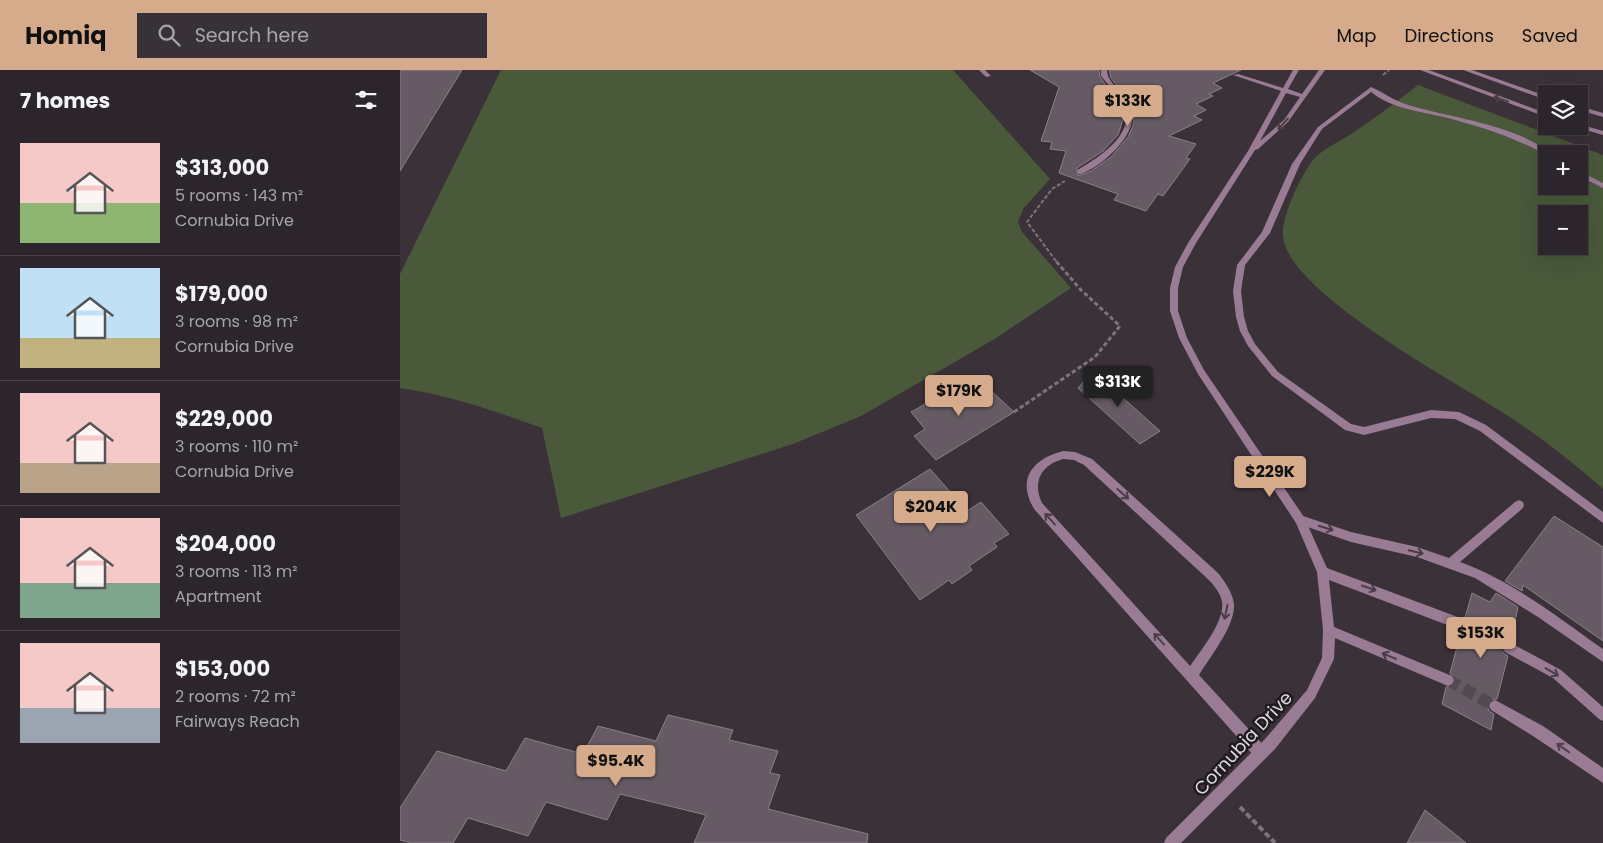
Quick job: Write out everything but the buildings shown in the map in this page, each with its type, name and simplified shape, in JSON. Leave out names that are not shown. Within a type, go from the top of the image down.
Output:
[{"type":"street","points":[[982,70],[988,76]]},
{"type":"street","points":[[1081,172],[1109,152],[1124,136],[1128,120],[1129,111],[1104,76],[1104,70]]},
{"type":"street","name":"Cornubia Drive","points":[[1172,843],[1261,753],[1311,694],[1328,659],[1329,630],[1323,572],[1300,520],[1201,372],[1183,338],[1174,311],[1174,288],[1179,267],[1192,243],[1251,152],[1296,70]]},
{"type":"street","name":"Cornubia Drive","points":[[1251,152],[1286,121],[1322,70]]},
{"type":"street","points":[[1423,70],[1538,112]]},
{"type":"street","points":[[1466,70],[1538,95]]},
{"type":"street","points":[[1236,75],[1303,96]]},
{"type":"street","points":[[1538,147],[1504,132],[1414,108],[1377,95],[1371,89],[1320,128],[1303,151],[1266,233],[1241,265],[1237,291],[1240,317],[1244,331],[1252,346],[1275,374],[1348,427],[1364,430],[1431,414],[1456,415],[1483,428],[1603,518]]},
{"type":"street","points":[[1588,111],[1603,115]]},
{"type":"street","points":[[1588,129],[1603,133]]},
{"type":"street","points":[[1588,178],[1603,186]]},
{"type":"street","points":[[1191,676],[1226,619],[1228,607],[1223,588],[1214,577],[1088,462],[1068,453],[1049,458],[1035,477],[1031,489],[1032,498],[1191,676],[1261,753]]},
{"type":"street","points":[[1451,563],[1519,505]]},
{"type":"street","points":[[1300,520],[1351,538],[1417,552],[1479,574],[1542,612],[1603,656]]},
{"type":"street","points":[[1323,572],[1463,625]]},
{"type":"street","points":[[1329,630],[1448,680]]},
{"type":"street","points":[[1509,648],[1557,674],[1603,714]]},
{"type":"street","points":[[1495,706],[1538,731],[1603,776]]},
{"type":"path","points":[[1014,412],[1095,357],[1120,326],[1076,286],[1042,245],[1026,222],[1052,189],[1081,172]]},
{"type":"path","points":[[1223,791],[1275,843]]},
{"type":"green space","points":[[501,70],[953,70],[1050,179],[1023,209],[1018,222],[1022,232],[1071,288],[993,340],[861,416],[793,444],[561,518],[542,428],[454,399],[400,388],[400,274]]},
{"type":"green space","points":[[1418,85],[1538,130],[1538,135],[1550,135],[1577,145],[1538,145],[1538,195],[1588,195],[1588,149],[1603,155],[1603,489],[1522,425],[1380,336],[1344,310],[1314,284],[1292,259],[1283,236],[1283,228],[1288,208],[1308,167],[1321,152],[1385,110]]},
{"type":"tunnel","points":[[1463,625],[1509,648]]},
{"type":"tunnel","points":[[1448,680],[1495,706]]}]
